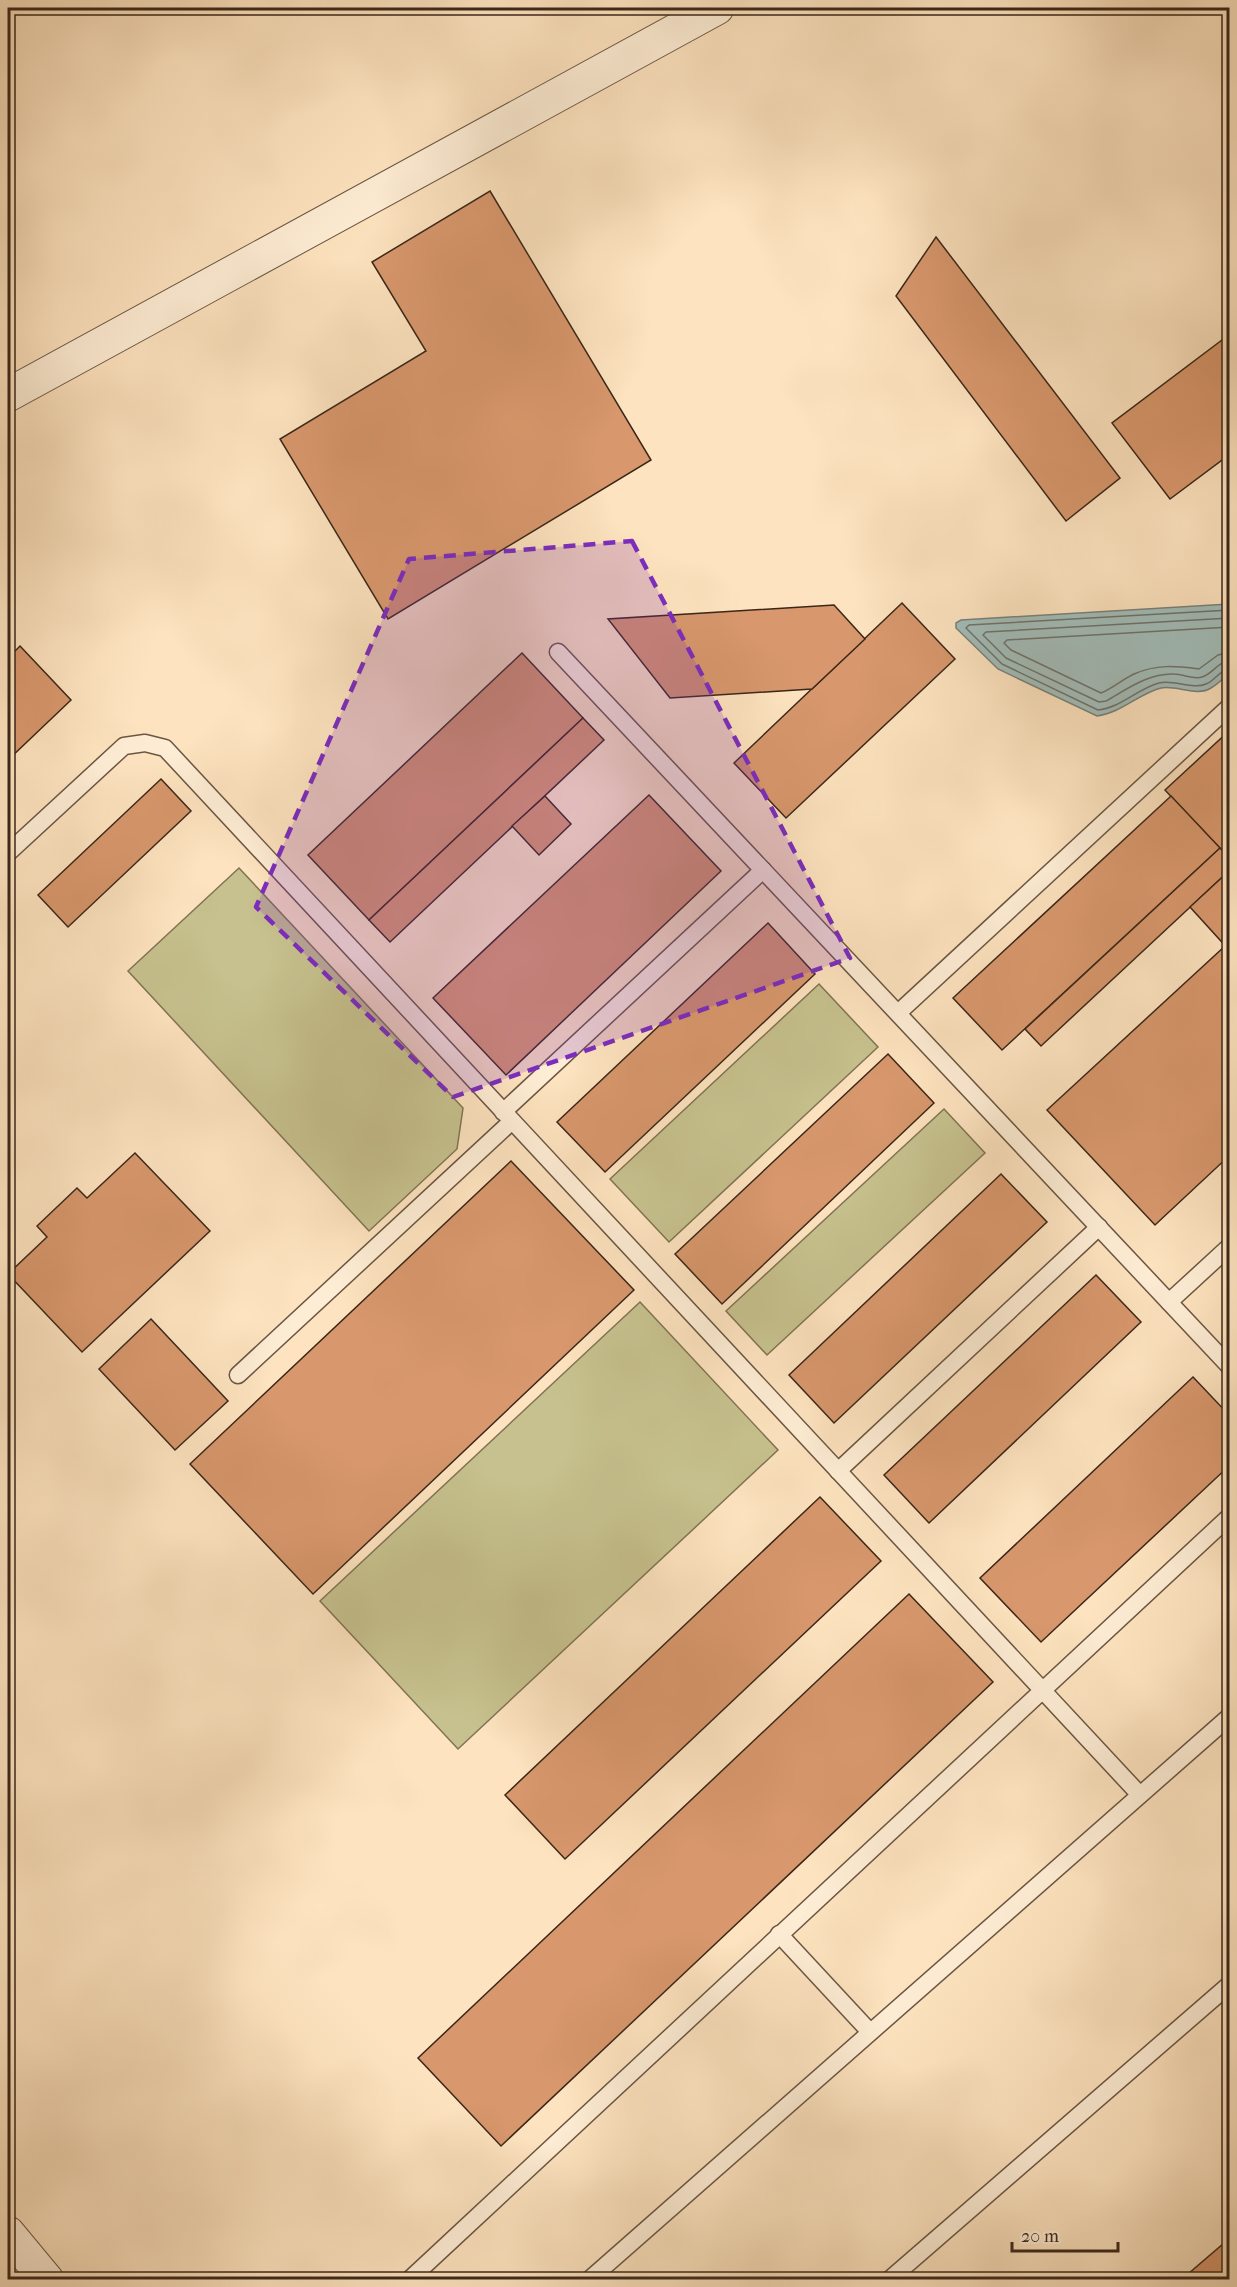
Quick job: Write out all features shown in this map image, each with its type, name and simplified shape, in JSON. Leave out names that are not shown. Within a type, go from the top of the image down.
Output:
[{"type":"street","points":[[8,395],[717,8]]},
{"type":"street","points":[[8,2234],[47,2280]]},
{"type":"lane","points":[[558,652],[1230,1367]]},
{"type":"lane","points":[[898,1014],[1230,706]]},
{"type":"lane","points":[[8,853],[124,746],[145,743],[165,748],[1140,1795]]},
{"type":"lane","points":[[238,1375],[763,870]]},
{"type":"lane","points":[[838,1471],[1099,1227]]},
{"type":"lane","points":[[1169,1302],[1230,1246]]},
{"type":"lane","points":[[409,2280],[1230,1516]]},
{"type":"lane","points":[[590,2280],[1230,1716]]},
{"type":"lane","points":[[779,1934],[870,2032]]},
{"type":"lane","points":[[889,2280],[1230,1984]]},
{"type":"highlighted area","points":[[632,541],[850,958],[453,1097],[256,907],[409,559]]},
{"type":"shaded area","points":[[239,868],[463,1108],[457,1149],[369,1231],[128,971]]},
{"type":"shaded area","points":[[819,984],[878,1047],[669,1242],[610,1179]]},
{"type":"shaded area","points":[[944,1109],[985,1153],[767,1355],[726,1311]]},
{"type":"shaded area","points":[[640,1302],[778,1450],[458,1749],[320,1601]]},
{"type":"water","points":[[1229,604],[1229,673],[1221,681],[1211,688],[1200,691],[1161,688],[1114,711],[1097,716],[998,669],[956,628],[956,623],[961,620]]},
{"type":"building","points":[[490,191],[651,460],[388,619],[280,439],[426,351],[372,262]]},
{"type":"building","points":[[936,237],[1120,478],[1066,521],[896,296]]},
{"type":"building","points":[[1230,334],[1230,454],[1170,499],[1112,423]]},
{"type":"building","points":[[902,603],[955,659],[786,818],[734,763]]},
{"type":"building","points":[[834,605],[865,639],[812,689],[670,698],[608,619]]},
{"type":"building","points":[[20,646],[71,700],[8,760],[8,658]]},
{"type":"building","points":[[522,653],[583,718],[369,920],[308,855]]},
{"type":"building","points":[[583,718],[604,740],[390,942],[369,920]]},
{"type":"building","points":[[1230,730],[1230,859],[1165,790]]},
{"type":"building","points":[[161,779],[191,811],[68,927],[38,895]]},
{"type":"building","points":[[649,795],[721,871],[506,1075],[433,998]]},
{"type":"building","points":[[545,796],[571,824],[539,855],[512,826]]},
{"type":"building","points":[[1171,796],[1220,848],[1002,1050],[953,998]]},
{"type":"building","points":[[1220,848],[1230,859],[1230,870],[1041,1046],[1025,1029]]},
{"type":"building","points":[[1230,870],[1230,951],[1190,907]]},
{"type":"building","points":[[768,923],[815,974],[605,1172],[557,1122]]},
{"type":"building","points":[[1225,946],[1230,951],[1230,1155],[1155,1225],[1047,1110]]},
{"type":"building","points":[[888,1054],[934,1103],[722,1304],[675,1254]]},
{"type":"building","points":[[135,1153],[210,1231],[82,1352],[8,1274],[47,1237],[37,1226],[77,1188],[87,1198]]},
{"type":"building","points":[[511,1161],[634,1290],[313,1594],[190,1464]]},
{"type":"building","points":[[1001,1174],[1047,1222],[834,1423],[789,1375]]},
{"type":"building","points":[[1096,1275],[1141,1322],[929,1523],[884,1475]]},
{"type":"building","points":[[151,1319],[228,1401],[175,1450],[99,1369]]},
{"type":"building","points":[[1193,1377],[1230,1416],[1230,1465],[1041,1642],[980,1578]]},
{"type":"building","points":[[820,1497],[881,1561],[565,1859],[505,1795]]},
{"type":"building","points":[[909,1594],[993,1682],[501,2146],[418,2058]]},
{"type":"building","points":[[1230,2238],[1230,2280],[1181,2280]]}]
